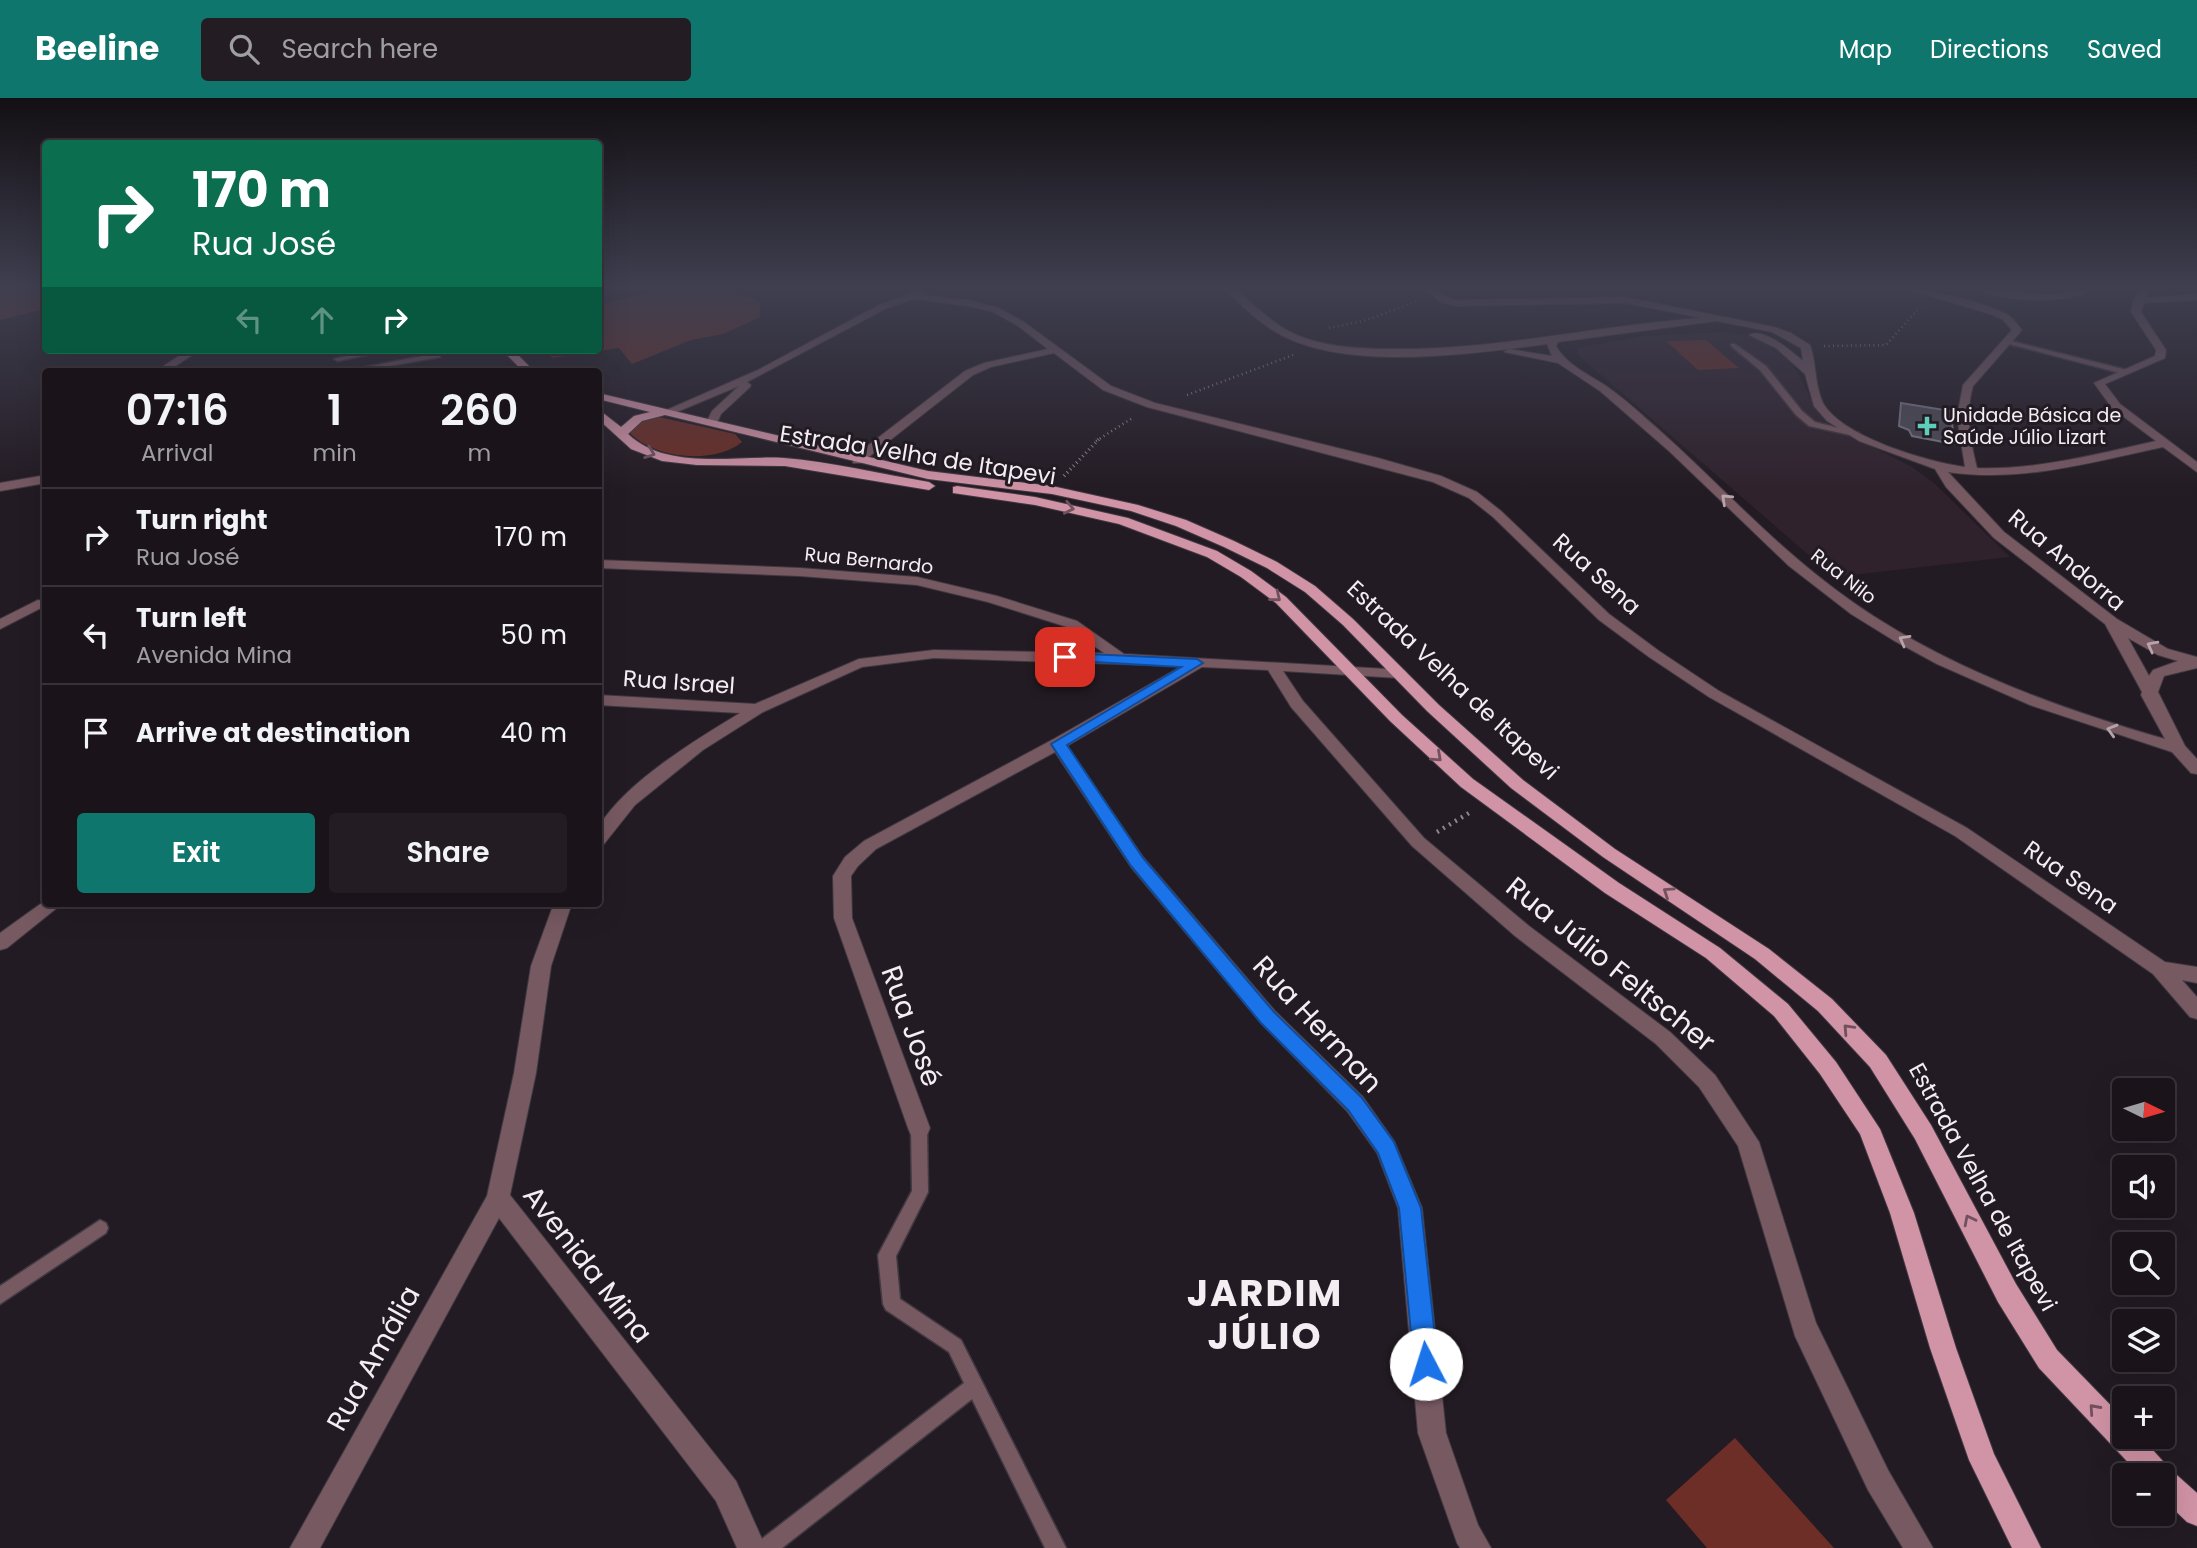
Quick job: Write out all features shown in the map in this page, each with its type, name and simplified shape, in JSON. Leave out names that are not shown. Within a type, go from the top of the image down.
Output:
[{"type":"main road","name":"Estrada Velha de Itapevi","points":[[602,397],[712,424],[753,442],[928,475],[1052,490],[1134,508],[1181,523],[1272,565],[1310,589],[1348,622],[1433,708],[1517,784],[1609,853],[1762,954],[1825,1004],[1878,1061],[1923,1132],[2007,1293],[2048,1359],[2148,1463]]},
{"type":"main road","points":[[621,435],[628,423],[635,419],[668,412]]},
{"type":"main road","name":"Estrada Velha de Itapevi","points":[[602,415],[635,447],[662,457],[809,465],[925,486],[1035,501],[1123,521],[1170,536],[1212,554],[1281,600],[1396,718],[1467,783],[1612,888],[1713,953],[1781,1010],[1828,1068],[1869,1129],[1902,1213],[1943,1348],[1983,1460],[2027,1548]]},
{"type":"main road","points":[[722,462],[753,442]]},
{"type":"main road","points":[[2175,1491],[2197,1512]]},
{"type":"street","points":[[166,368],[184,357]]},
{"type":"street","points":[[668,412],[762,372],[790,357]]},
{"type":"street","points":[[857,460],[970,373],[988,365],[1026,357]]},
{"type":"street","name":"Rua Sena","points":[[1065,357],[1107,388],[1151,405],[1374,461],[1437,479],[1473,495],[1497,514],[1604,617],[1654,654],[1714,694],[1961,832],[2160,969],[2197,1011]]},
{"type":"street","points":[[1537,357],[1560,360]]},
{"type":"street","points":[[1793,357],[1811,374]]},
{"type":"street","points":[[1808,357],[1816,398],[1824,412],[1856,435],[1939,467],[1972,471],[2032,469],[2165,443]]},
{"type":"street","points":[[1972,471],[1962,412],[1964,396],[1968,385],[1994,357]]},
{"type":"street","points":[[2160,357],[2099,383],[2116,405],[2197,468]]},
{"type":"street","name":"Rua Nilo","points":[[1560,360],[1605,390],[1660,436],[1813,580],[1866,619],[1941,660],[2009,690],[2095,725],[2178,748]]},
{"type":"street","points":[[712,424],[716,412],[762,372]]},
{"type":"street","name":"Rua Andorra","points":[[1939,467],[1950,485],[1999,535],[2111,621],[2131,654],[2149,695],[2178,748],[2197,769]]},
{"type":"street","points":[[0,487],[42,480]]},
{"type":"street","name":"Rua Bernardo","points":[[602,564],[800,572],[917,581],[992,598],[1072,624],[1120,658]]},
{"type":"street","points":[[0,625],[38,604]]},
{"type":"street","points":[[2111,621],[2163,652],[2197,663]]},
{"type":"street","points":[[602,835],[629,802],[697,746],[757,709],[859,663],[934,654],[1120,658],[1399,673]]},
{"type":"street","name":"Rua José","points":[[919,1128],[843,918],[839,885],[847,863],[870,845],[1058,744],[1197,663]]},
{"type":"street","points":[[2149,695],[2158,673],[2176,666],[2197,663]]},
{"type":"street","name":"Rua Júlio Feltscher","points":[[1273,667],[1297,704],[1418,842],[1522,931],[1663,1038],[1707,1081],[1748,1142],[1772,1212],[1804,1327],[1878,1480],[1919,1548]]},
{"type":"street","name":"Rua Israel","points":[[602,700],[757,709]]},
{"type":"street","name":"Rua Herman","points":[[1058,744],[1137,862],[1268,1017],[1355,1104],[1386,1148],[1410,1208],[1432,1433],[1467,1533],[1477,1548]]},
{"type":"street","points":[[0,943],[49,907]]},
{"type":"street","name":"Avenida Mina","points":[[562,907],[541,965],[525,1073],[498,1198],[726,1491],[752,1548]]},
{"type":"street","points":[[2160,969],[2197,975]]},
{"type":"street","name":"Rua Amália","points":[[304,1548],[498,1198]]},
{"type":"lane","points":[[338,359],[350,357]]},
{"type":"lane","points":[[366,368],[428,357]]},
{"type":"lane","points":[[1748,357],[1763,368],[1798,413],[1812,424],[1856,435]]},
{"type":"lane","points":[[2064,357],[2124,372]]},
{"type":"lane","name":"Rua José","points":[[919,1128],[920,1192],[887,1255],[892,1304],[955,1346],[1056,1548]]},
{"type":"lane","points":[[0,1296],[100,1228]]},
{"type":"lane","points":[[766,1548],[974,1386]]},
{"type":"path","points":[[1052,490],[1097,440],[1151,405],[1195,392],[1287,357]]},
{"type":"path","points":[[1418,842],[1469,813]]},
{"type":"shaded area","points":[[626,357],[650,357],[632,364]]},
{"type":"shaded area","points":[[1580,357],[1785,357],[1793,364],[1815,406],[1829,425],[1912,467],[1934,483],[2010,557],[1834,577]]},
{"type":"shaded area","points":[[1683,357],[1726,357],[1739,368],[1698,370]]},
{"type":"shaded area","points":[[659,417],[735,434],[742,442],[716,454],[684,456],[653,448],[629,432],[643,419]]},
{"type":"shaded area","points":[[1735,1438],[1834,1548],[1707,1548],[1666,1500]]},
{"type":"building","name":"Unidade Básica de Saúde Júlio Lizart","points":[[1901,403],[1951,411],[1954,444],[1912,436],[1909,430],[1899,426]]},
{"type":"place","name":"Unidade Básica de Saúde Júlio Lizart","points":[[1927,426]]},
{"type":"district","name":"JARDIM JÚLIO","points":[[1265,1314]]},
{"type":"route","points":[[1065,657],[1197,663],[1058,744],[1137,862],[1268,1017],[1355,1104],[1386,1148],[1410,1208],[1426,1364]]}]
